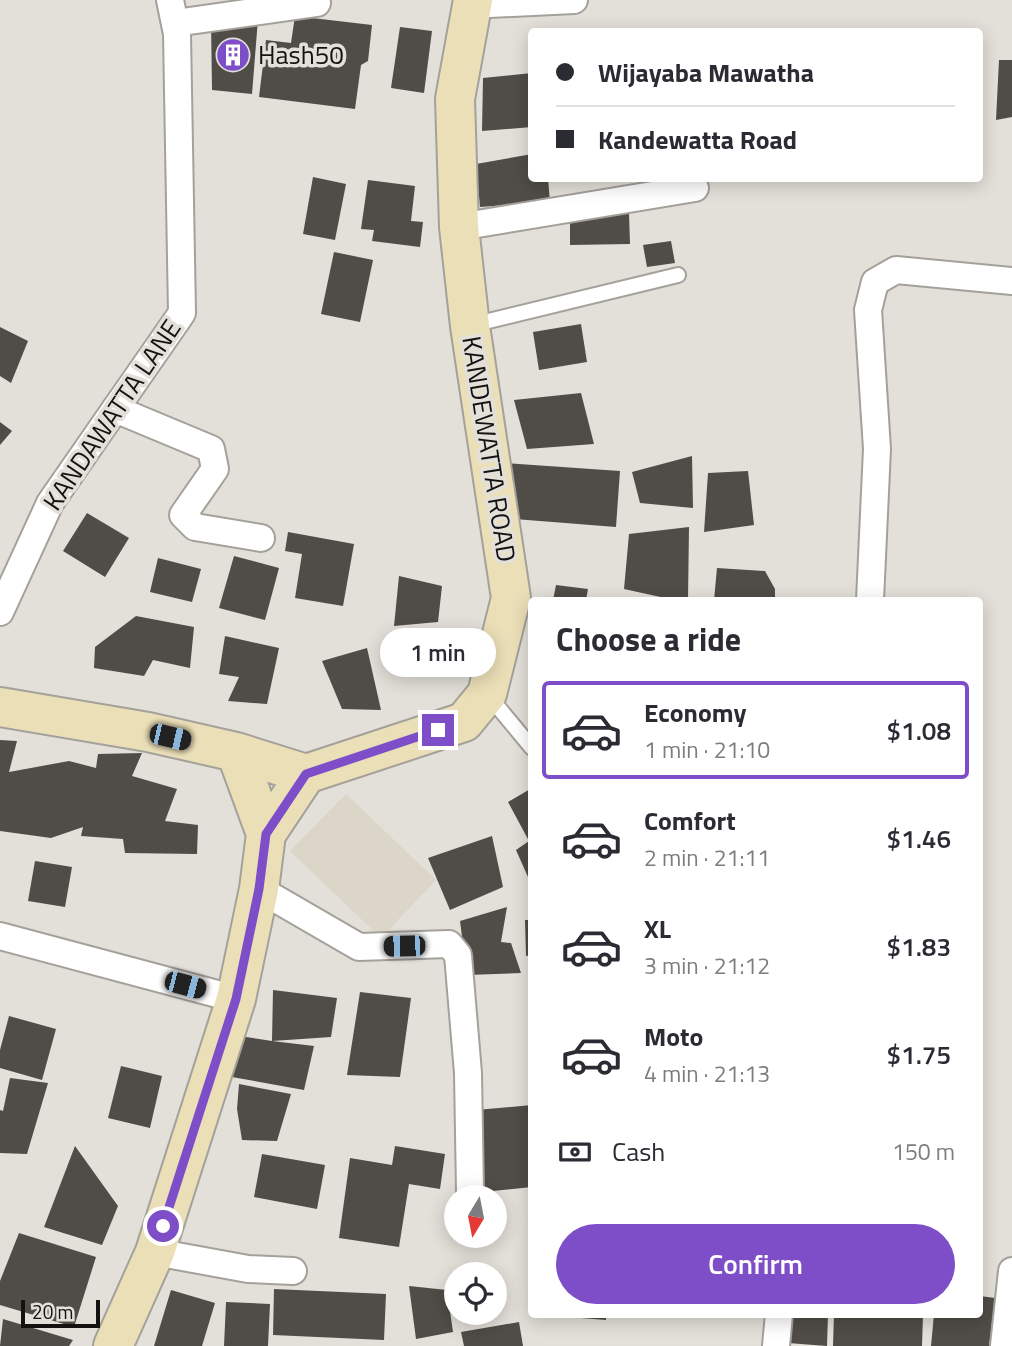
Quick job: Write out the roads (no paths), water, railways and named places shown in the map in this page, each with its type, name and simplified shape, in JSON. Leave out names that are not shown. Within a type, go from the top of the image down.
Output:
[{"type":"street","points":[[471,2],[574,0]]},
{"type":"street","name":"KANDEWATTA ROAD","points":[[306,774],[464,722],[487,694],[511,598],[470,326],[459,227],[455,99],[471,2]]},
{"type":"street","points":[[172,12],[317,3]]},
{"type":"street","name":"KANDAWATTA LANE","points":[[0,612],[50,503],[182,313],[172,12]]},
{"type":"street","points":[[459,227],[695,188]]},
{"type":"street","points":[[870,597],[877,449],[868,310],[874,282],[895,270],[1012,281]]},
{"type":"street","points":[[115,409],[211,449],[215,469],[183,515],[195,527],[261,538]]},
{"type":"street","points":[[0,707],[148,732],[236,752],[306,774],[266,834],[259,889],[236,999],[155,1252],[113,1346]]},
{"type":"street","points":[[236,752],[266,834]]},
{"type":"street","points":[[259,889],[359,947],[449,944],[457,956],[468,1073],[470,1185]]},
{"type":"street","points":[[2,943],[236,999]]},
{"type":"street","points":[[155,1252],[248,1269],[293,1271]]},
{"type":"street","points":[[1004,1346],[1012,1271]]},
{"type":"street","points":[[776,1346],[779,1318]]},
{"type":"lane","points":[[470,326],[678,275]]},
{"type":"lane","points":[[487,694],[528,743]]},
{"type":"place","name":"Hash50","points":[[233,55]]}]
